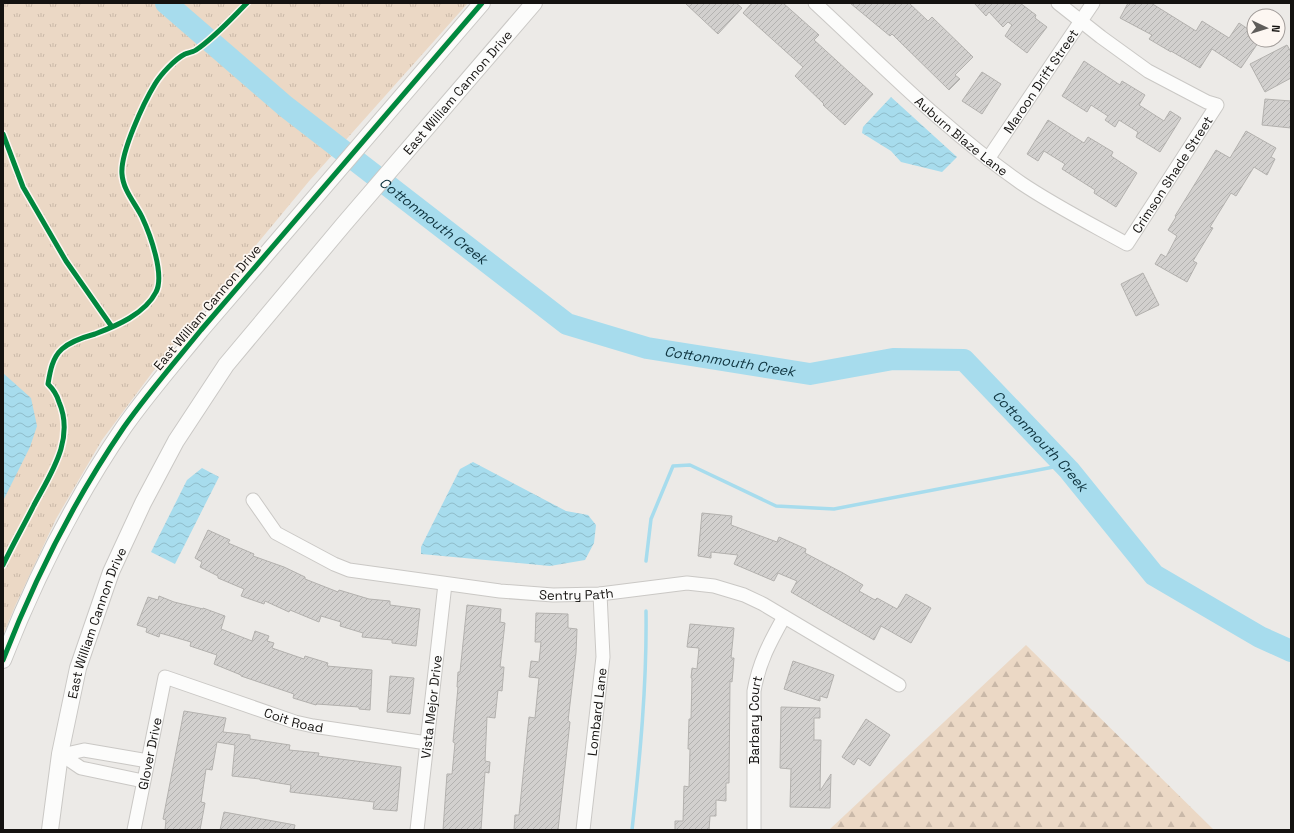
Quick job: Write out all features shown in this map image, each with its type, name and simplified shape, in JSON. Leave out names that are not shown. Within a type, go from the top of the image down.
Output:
[{"type":"street","name":"East William Cannon Drive","points":[[3,660],[22,612],[48,557],[80,498],[120,433],[156,384],[311,201],[482,3]]},
{"type":"street","name":"East William Cannon Drive","points":[[50,830],[60,754],[78,668],[111,572],[143,503],[176,441],[226,366],[344,224],[534,3]]},
{"type":"street","name":"Auburn Blaze Lane","points":[[815,3],[937,118],[988,159],[1052,203],[1127,244]]},
{"type":"street","points":[[1058,3],[1081,21]]},
{"type":"street","name":"Maroon Drift Street","points":[[988,159],[1093,3]]},
{"type":"street","name":"Crimson Shade Street","points":[[1081,21],[1101,38],[1148,71],[1207,102],[1217,105],[1127,244]]},
{"type":"street","name":"Sentry Path","points":[[254,500],[276,533],[334,564],[349,570],[445,584],[540,595],[600,594],[687,583],[714,586],[744,595],[763,604],[899,685]]},
{"type":"street","name":"Vista Mejor Drive","points":[[417,830],[445,584]]},
{"type":"street","name":"Lombard Lane","points":[[583,830],[603,657],[600,594]]},
{"type":"street","name":"Barbary Court","points":[[754,830],[754,690],[757,673],[766,648],[784,617]]},
{"type":"street","name":"Coit Road","points":[[165,677],[295,722],[427,743]]},
{"type":"street","name":"Glover Drive","points":[[134,830],[165,677]]},
{"type":"street","points":[[144,781],[81,768],[62,755],[84,750],[148,761]]},
{"type":"green space","points":[[3,3],[468,3],[310,180],[169,350],[102,440],[56,519],[3,635]]},
{"type":"green space","points":[[1026,645],[1214,830],[829,830]]},
{"type":"water","points":[[891,97],[957,157],[942,172],[901,162],[891,151],[862,133],[863,127]]},
{"type":"water","points":[[3,373],[31,398],[37,426],[30,447],[3,501]]},
{"type":"water","points":[[473,462],[566,511],[588,515],[596,525],[594,543],[585,560],[550,566],[421,554],[421,547],[460,469]]},
{"type":"water","points":[[202,468],[219,477],[175,564],[151,552],[187,480]]},
{"type":"building","points":[[685,3],[736,3],[742,8],[718,34]]},
{"type":"building","points":[[752,3],[783,3],[819,35],[814,40],[873,94],[845,125],[795,76],[803,67],[743,13]]},
{"type":"building","points":[[850,3],[909,3],[928,21],[932,17],[973,57],[955,75],[960,79],[949,90],[892,34],[890,36]]},
{"type":"building","points":[[974,3],[1020,3],[1036,15],[1035,18],[1047,27],[1027,53],[1005,36],[1012,25],[1008,22],[1003,27],[989,12],[986,16]]},
{"type":"building","points":[[1128,3],[1151,3],[1196,31],[1202,21],[1229,38],[1239,23],[1246,28],[1246,48],[1255,48],[1241,68],[1212,49],[1200,68],[1149,39],[1152,35],[1120,18]]},
{"type":"building","points":[[1286,46],[1291,52],[1291,78],[1265,92],[1250,64],[1281,48],[1286,48]]},
{"type":"building","points":[[1084,61],[1120,85],[1122,81],[1145,95],[1139,105],[1164,121],[1170,111],[1181,118],[1160,152],[1136,137],[1138,132],[1119,120],[1115,127],[1105,120],[1108,116],[1091,105],[1087,112],[1062,96]]},
{"type":"building","points":[[982,72],[1001,84],[982,114],[962,101]]},
{"type":"building","points":[[1265,99],[1291,101],[1291,128],[1262,125]]},
{"type":"building","points":[[1048,120],[1084,143],[1088,137],[1113,152],[1111,156],[1137,173],[1116,207],[1094,193],[1095,190],[1062,169],[1065,164],[1044,151],[1038,161],[1027,154]]},
{"type":"building","points":[[1246,131],[1276,148],[1271,157],[1275,159],[1267,175],[1254,167],[1236,196],[1231,193],[1210,227],[1213,228],[1193,261],[1197,263],[1187,282],[1155,264],[1161,254],[1166,257],[1177,236],[1168,230],[1176,217],[1175,216],[1216,150],[1230,158]]},
{"type":"building","points":[[1143,273],[1159,305],[1136,316],[1121,284]]},
{"type":"building","points":[[702,513],[732,516],[731,525],[777,542],[779,537],[806,549],[805,553],[863,585],[859,591],[875,600],[877,598],[897,609],[906,594],[931,608],[911,643],[881,626],[874,640],[791,592],[797,581],[778,573],[774,581],[734,564],[738,555],[711,552],[711,558],[698,556]]},
{"type":"building","points":[[208,530],[230,540],[228,543],[254,554],[253,556],[284,567],[305,577],[305,579],[338,592],[339,590],[369,599],[390,601],[390,605],[420,609],[416,646],[392,643],[392,640],[362,637],[363,633],[340,626],[341,622],[321,616],[319,622],[290,610],[289,612],[265,601],[264,604],[241,596],[244,589],[218,578],[218,576],[200,567],[202,562],[195,558]]},
{"type":"building","points":[[159,596],[174,602],[203,608],[225,616],[221,629],[252,641],[255,631],[269,636],[267,641],[274,643],[272,648],[304,659],[305,656],[328,663],[327,666],[372,670],[370,710],[359,709],[359,707],[316,705],[293,698],[294,694],[241,676],[214,664],[217,655],[190,646],[191,642],[160,633],[159,637],[146,632],[147,628],[137,625],[148,597],[158,600]]},
{"type":"building","points":[[467,605],[501,609],[500,622],[505,623],[500,667],[504,667],[502,691],[498,690],[495,718],[487,717],[485,761],[490,762],[489,773],[485,772],[481,830],[443,830],[447,774],[452,774],[458,672],[460,672]]},
{"type":"building","points":[[536,613],[568,614],[568,628],[577,629],[576,653],[568,721],[570,722],[558,830],[514,830],[515,815],[519,815],[529,717],[535,718],[539,678],[529,677],[531,661],[539,662],[541,642],[535,642]]},
{"type":"building","points":[[690,624],[734,628],[731,658],[734,658],[732,682],[730,681],[729,783],[726,783],[726,801],[716,800],[716,816],[710,816],[709,830],[675,830],[675,821],[683,821],[684,786],[689,787],[690,749],[688,749],[689,719],[691,719],[691,678],[692,668],[697,669],[699,648],[687,647]]},
{"type":"building","points":[[793,661],[834,675],[827,698],[820,696],[820,701],[784,689]]},
{"type":"building","points":[[390,676],[414,678],[410,714],[387,712]]},
{"type":"building","points":[[781,707],[820,708],[820,718],[814,718],[814,740],[821,740],[820,791],[831,774],[830,808],[790,807],[791,769],[780,768]]},
{"type":"building","points":[[184,711],[226,718],[223,732],[250,735],[250,739],[290,745],[289,750],[319,753],[318,756],[401,767],[397,811],[373,809],[374,802],[290,792],[291,785],[260,779],[232,776],[235,745],[217,742],[212,770],[206,769],[201,802],[205,803],[200,830],[165,830],[166,820],[163,819]]},
{"type":"building","points":[[866,719],[890,735],[870,766],[858,758],[854,765],[842,757]]},
{"type":"building","points":[[224,812],[295,825],[294,830],[220,830]]},
{"type":"waterway","name":"Cottonmouth Creek","points":[[166,3],[285,106],[567,324],[647,348],[810,374],[893,359],[964,360],[1069,470],[1154,575],[1260,637],[1291,651]]},
{"type":"waterway","points":[[646,561],[651,519],[673,466],[690,465],[776,506],[834,509],[1064,465]]},
{"type":"waterway","points":[[632,830],[642,720],[646,611]]},
{"type":"cycle path","points":[[3,565],[54,468],[63,442],[63,416],[57,397],[48,384],[52,365],[56,357],[62,349],[69,344],[112,327],[137,313],[145,307],[156,292],[159,276],[155,254],[142,217],[127,191],[122,174],[122,165],[125,154],[139,115],[155,84],[168,67],[181,56],[196,50],[210,39],[247,3]]},
{"type":"cycle path","points":[[3,660],[28,599],[72,511],[88,483],[133,414],[201,330],[482,3]]},
{"type":"cycle path","points":[[3,134],[23,187],[66,261],[112,327]]}]
